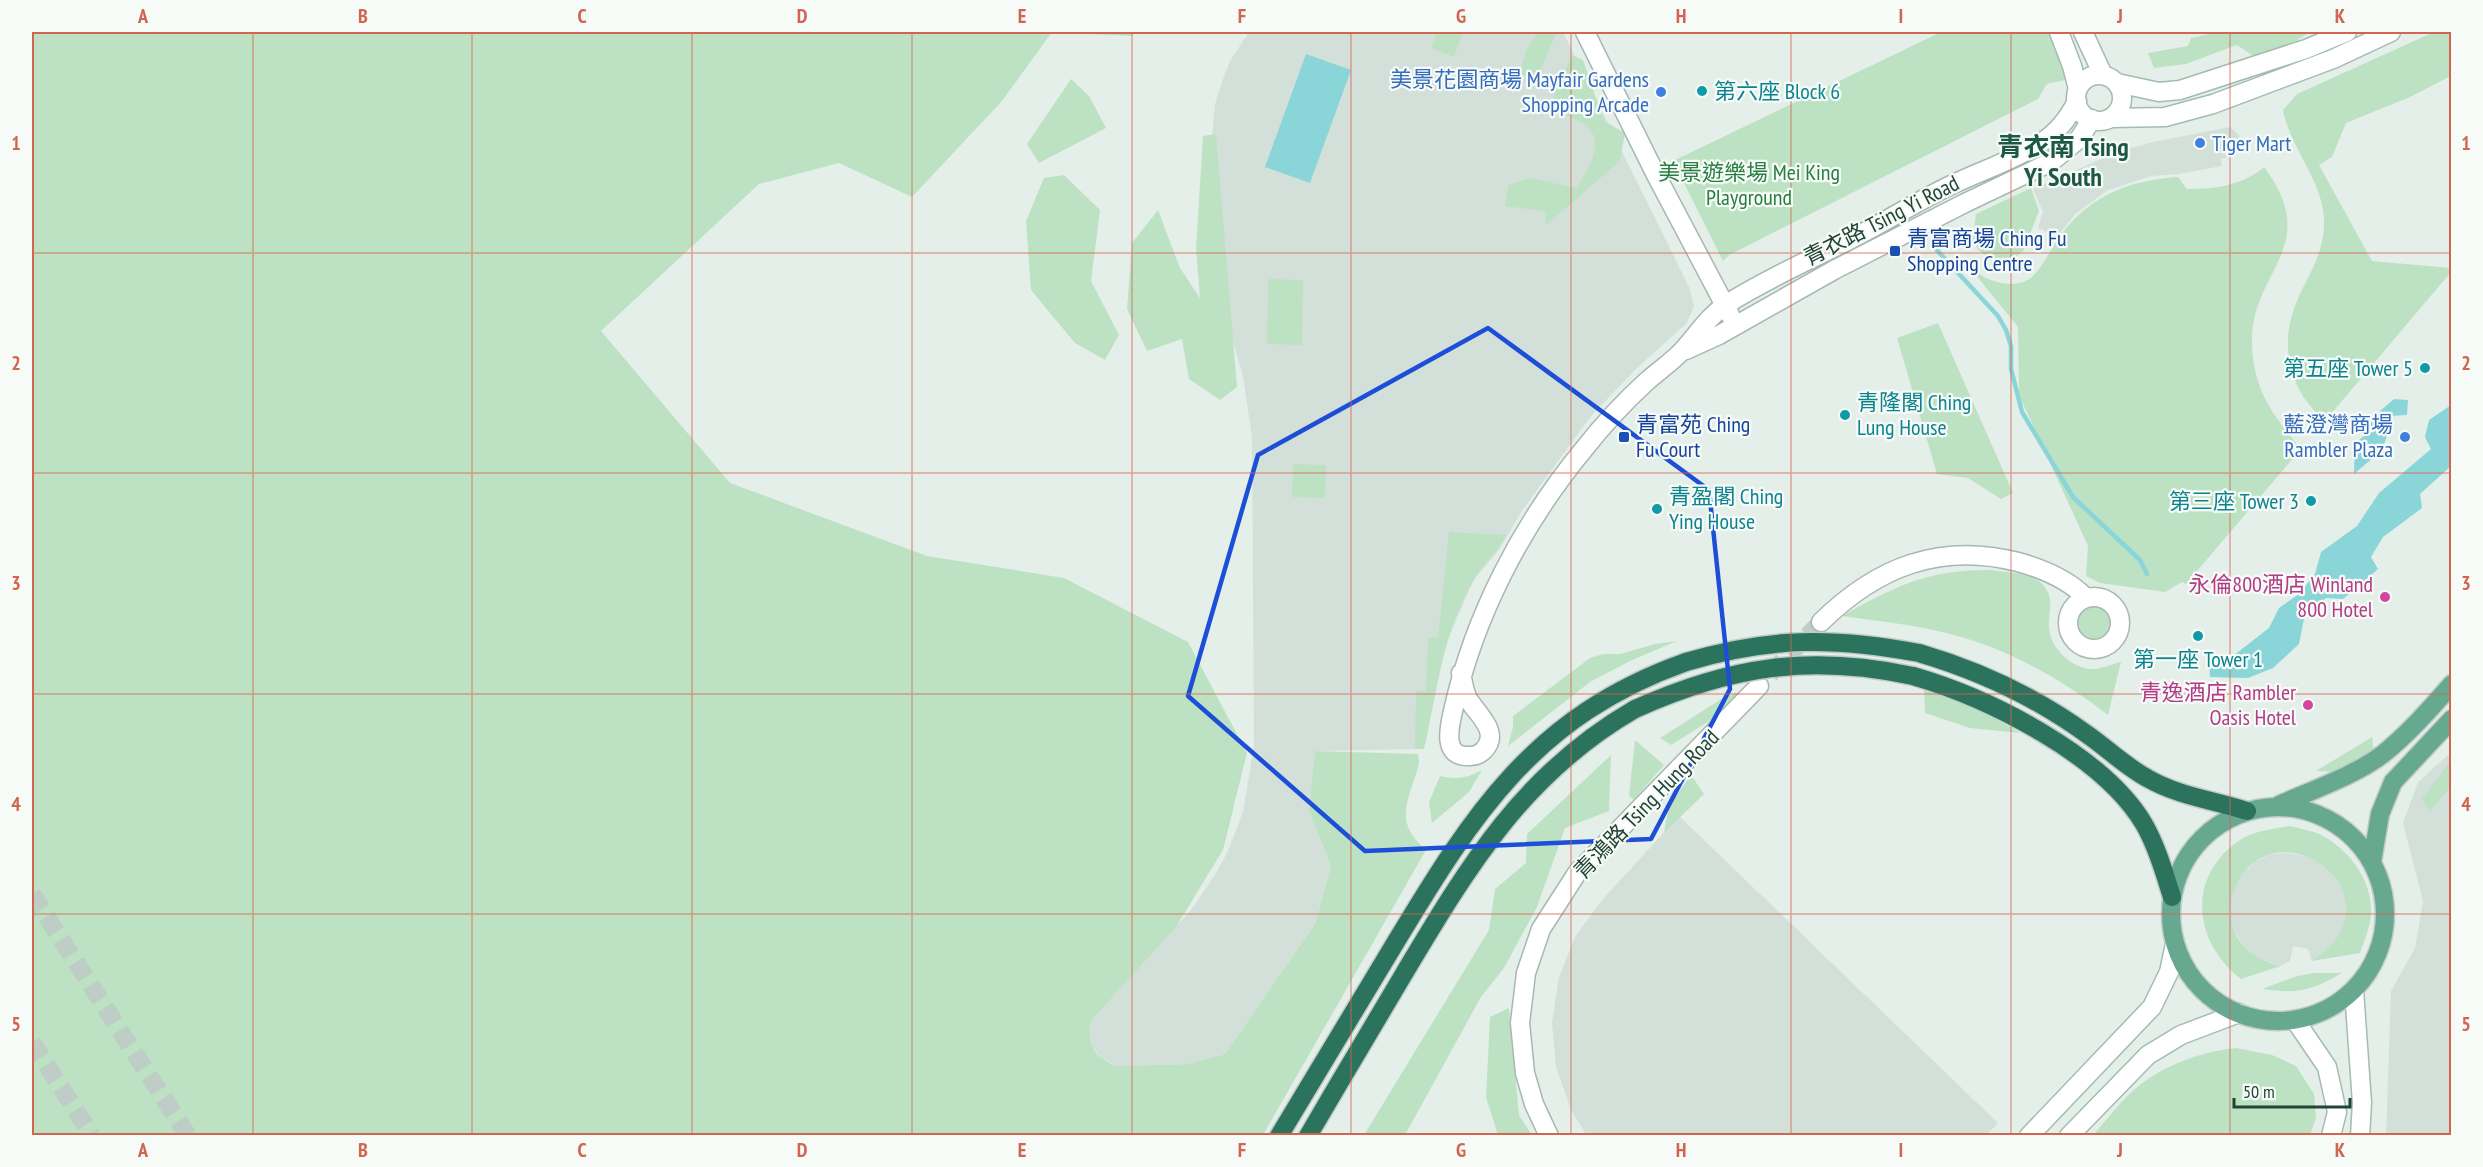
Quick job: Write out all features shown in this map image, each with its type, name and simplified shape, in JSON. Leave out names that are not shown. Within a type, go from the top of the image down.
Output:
[{"type":"highway","points":[[1283,1129],[1446,860],[1496,792],[1541,746],[1578,717],[1626,687],[1686,662],[1723,651],[1795,641],[1867,644],[1919,653],[1956,664],[2024,694],[2088,735],[2130,768],[2168,789],[2247,811]]},
{"type":"highway","points":[[1308,1136],[1450,898],[1512,811],[1554,767],[1578,747],[1635,709],[1730,674],[1827,664],[1854,666],[1913,676],[1968,694],[2020,720],[2070,752],[2105,780],[2132,807],[2144,824],[2161,861],[2172,897]]},
{"type":"main road","points":[[2277,805],[2297,808],[2324,817],[2346,830],[2361,845],[2372,862],[2384,896],[2385,928],[2374,964],[2354,990],[2339,1003],[2317,1014],[2295,1020],[2266,1020],[2239,1013],[2221,1004],[2203,990],[2186,969],[2175,944],[2171,923],[2172,897],[2181,867],[2198,842],[2219,824],[2247,811],[2277,805],[2341,777],[2383,754],[2451,684]]},
{"type":"main road","points":[[2372,862],[2380,814],[2393,782],[2451,719]]},
{"type":"street","points":[[1585,32],[1655,173],[1735,325]]},
{"type":"street","points":[[2059,32],[2072,66],[2077,95],[2084,115],[2092,119],[2103,120],[2165,117],[2213,105],[2327,61],[2391,32]]},
{"type":"street","points":[[2083,32],[2110,79],[2121,89],[2122,100],[2119,110],[2110,118]]},
{"type":"street","points":[[2077,95],[2091,76],[2159,92],[2180,90],[2306,49],[2347,32]]},
{"type":"street","name":"青衣路 Tsing Yi Road","points":[[1461,673],[1480,622],[1498,583],[1561,479],[1630,397],[1681,352],[1708,318],[1725,305],[1944,189],[2042,142],[2066,120],[2077,95]]},
{"type":"street","name":"青衣路 Tsing Yi Road","points":[[1681,352],[1719,335],[1864,255],[2051,162],[2079,139],[2092,119]]},
{"type":"street","points":[[1821,622],[1844,599],[1872,580],[1902,566],[1933,558],[1955,556],[2000,558],[2032,566],[2076,588],[2086,598]]},
{"type":"street","name":"青鴻路 Tsing Hung Road","points":[[1549,1136],[1534,1104],[1525,1073],[1520,1023],[1526,973],[1541,928],[1577,873],[1759,686]]},
{"type":"street","points":[[2029,1136],[2152,1007],[2169,972],[2175,944]]},
{"type":"street","points":[[2354,990],[2362,1103],[2360,1136]]},
{"type":"street","points":[[2069,1136],[2148,1055],[2181,1035],[2239,1013]]},
{"type":"street","points":[[2295,1020],[2327,1067],[2337,1112],[2331,1136]]},
{"type":"highlighted area","points":[[1488,328],[1709,490],[1730,689],[1651,839],[1365,851],[1188,696],[1258,455]]},
{"type":"shaded area","points":[[1249,32],[1563,32],[1690,289],[1694,307],[1686,324],[1637,368],[1591,416],[1523,509],[1499,550],[1474,579],[1445,646],[1424,749],[1315,751],[1309,810],[1331,866],[1315,924],[1225,1054],[1187,1064],[1118,1066],[1102,1059],[1092,1046],[1089,1037],[1092,1020],[1191,910],[1216,873],[1227,853],[1243,812],[1254,745],[1252,437],[1243,377],[1226,316],[1211,148],[1215,104],[1222,82],[1230,61]]},
{"type":"shaded area","points":[[2230,127],[2239,135],[2241,147],[2232,156],[2221,159],[2222,166],[2179,174],[2151,176],[2108,190],[2075,214],[2057,237],[2038,228],[2043,212],[2033,189],[2117,152],[2153,142]]},
{"type":"shaded area","points":[[2451,755],[2451,1135],[2386,1136],[2391,991],[2415,948],[2423,901],[2403,823],[2418,782]]},
{"type":"shaded area","points":[[1679,816],[1998,1123],[1985,1136],[1587,1136],[1571,1110],[1556,1067],[1552,1022],[1559,977],[1576,935],[1603,899]]},
{"type":"shaded area","points":[[2286,853],[2306,856],[2323,864],[2346,895],[2347,915],[2341,934],[2329,950],[2312,961],[2308,949],[2293,946],[2290,961],[2281,966],[2256,957],[2242,944],[2232,927],[2229,909],[2233,891],[2242,875],[2254,862],[2271,854]]},
{"type":"green space","points":[[32,32],[1052,32],[1002,101],[912,197],[839,163],[759,184],[601,331],[730,483],[927,556],[1064,578],[1188,642],[1247,753],[1223,850],[1176,927],[1092,1020],[1091,1043],[1098,1055],[1110,1063],[1118,1066],[1187,1064],[1225,1054],[1315,924],[1331,866],[1309,810],[1315,751],[1418,754],[1419,761],[1408,799],[1406,816],[1411,833],[1426,850],[1263,1135],[32,1135]]},
{"type":"green space","points":[[1052,32],[1136,32],[1131,36]]},
{"type":"green space","points":[[1437,32],[1463,32],[1454,57],[1431,48]]},
{"type":"green space","points":[[1538,32],[1557,32],[1534,84],[1520,72],[1527,48]]},
{"type":"green space","name":"美景遊樂場 Mei King Playground","points":[[1941,32],[2050,32],[2066,68],[2065,80],[2047,84],[2038,99],[1729,255],[1723,261],[1673,161]]},
{"type":"green space","points":[[2219,32],[2310,32],[2296,41],[2255,57],[2237,45],[2186,64],[2154,68],[2148,53],[2188,46],[2191,38]]},
{"type":"green space","points":[[2434,32],[2451,32],[2451,76],[2410,97],[2346,123],[2332,157],[2319,165],[2372,261],[2451,268],[2451,272],[2325,421],[2303,397],[2296,383],[2288,353],[2290,322],[2322,244],[2324,220],[2318,192],[2292,138],[2283,110],[2297,94]]},
{"type":"green space","points":[[1572,55],[1583,60],[1604,121],[1625,133],[1620,161],[1546,225],[1545,211],[1505,206],[1508,185],[1530,178],[1576,188],[1589,166],[1595,150],[1593,134],[1585,124],[1549,108]]},
{"type":"green space","points":[[1071,79],[1089,96],[1106,128],[1039,163],[1027,144]]},
{"type":"green space","points":[[1216,134],[1237,387],[1220,400],[1189,379],[1182,339],[1147,351],[1127,309],[1132,243],[1158,210],[1180,268],[1200,298],[1196,248],[1203,136]]},
{"type":"green space","points":[[2264,167],[2281,195],[2287,218],[2286,239],[2254,318],[2253,360],[2266,401],[2301,449],[2186,584],[2182,582],[2165,592],[2100,583],[2086,576],[2088,546],[2019,395],[2018,327],[1971,269],[1996,282],[2016,284],[2023,282],[2037,271],[2066,228],[2093,204],[2108,195],[2141,182],[2178,177],[2187,189],[2218,187],[2237,182]]},
{"type":"green space","points":[[1064,175],[1100,210],[1091,281],[1119,335],[1105,360],[1075,343],[1031,290],[1026,221],[1044,178]]},
{"type":"green space","points":[[2031,188],[2039,211],[2024,250],[2013,259],[1995,262],[1978,250],[1973,238],[1976,214]]},
{"type":"green space","points":[[1268,279],[1303,280],[1302,345],[1267,344]]},
{"type":"green space","points":[[1938,323],[2013,493],[2001,499],[1968,478],[1937,474],[1897,338]]},
{"type":"green space","points":[[1293,464],[1326,465],[1325,498],[1292,497]]},
{"type":"green space","points":[[1449,532],[1506,535],[1463,599],[1442,662],[1424,749],[1415,749],[1416,691],[1426,691],[1428,638],[1438,637]]},
{"type":"green space","points":[[1970,570],[1992,570],[2027,576],[2044,586],[2050,598],[2051,638],[2066,659],[2090,669],[2121,662],[2108,715],[2051,676],[2011,655],[1968,639],[1933,630],[1842,616],[1913,581]]},
{"type":"green space","points":[[2093,606],[2106,611],[2111,624],[2106,637],[2093,642],[2080,637],[2075,624],[2080,611]]},
{"type":"green space","points":[[1677,641],[1630,661],[1590,682],[1508,746],[1513,727],[1513,716],[1590,658],[1603,654],[1620,654],[1655,644]]},
{"type":"green space","points":[[1924,687],[1975,707],[2020,733],[1970,728],[1925,713]]},
{"type":"green space","points":[[1740,692],[1722,713],[1671,745],[1660,738],[1723,698]]},
{"type":"green space","points":[[2372,737],[2374,752],[2337,772],[2316,771]]},
{"type":"green space","points":[[1635,740],[1664,765],[1634,800],[1629,796]]},
{"type":"green space","points":[[1611,755],[1609,811],[1565,828],[1537,907],[1504,968],[1481,997],[1405,1135],[1364,1135],[1489,930],[1495,889],[1526,863],[1527,834]]},
{"type":"green space","points":[[2451,760],[2451,786],[2430,812],[2422,799]]},
{"type":"green space","points":[[1482,770],[1469,792],[1432,823],[1429,802],[1440,776],[1462,778]]},
{"type":"green space","points":[[1691,775],[1704,794],[1664,833],[1669,805]]},
{"type":"green space","points":[[2290,826],[2317,833],[2329,840],[2351,859],[2360,871],[2370,898],[2371,912],[2367,933],[2360,953],[2312,961],[2338,937],[2346,912],[2342,888],[2327,869],[2306,856],[2282,852],[2258,859],[2239,880],[2234,891],[2230,907],[2232,924],[2239,940],[2250,952],[2265,961],[2281,966],[2241,979],[2225,964],[2213,948],[2202,911],[2203,892],[2210,874],[2221,857],[2237,842],[2269,829]]},
{"type":"green space","points":[[2314,973],[2342,973],[2304,990],[2262,989],[2297,976]]},
{"type":"green space","points":[[1509,1008],[1519,1115],[1532,1135],[1498,1135],[1486,1097],[1490,1017]]},
{"type":"green space","points":[[2236,1048],[2272,1055],[2296,1066],[2314,1094],[2316,1118],[2310,1135],[2093,1135],[2128,1095],[2163,1070],[2211,1052]]},
{"type":"water","points":[[1306,54],[1351,70],[1310,183],[1265,167]]},
{"type":"water","points":[[2394,399],[2408,400],[2407,415],[2389,416],[2387,437],[2381,450],[2354,474],[2355,444],[2370,430],[2372,418]]},
{"type":"water","points":[[2451,405],[2451,466],[2420,494],[2422,508],[2383,537],[2371,557],[2378,569],[2343,599],[2326,598],[2305,614],[2299,644],[2273,668],[2248,678],[2210,677],[2209,660],[2229,659],[2269,628],[2279,608],[2299,594],[2315,574],[2321,552],[2357,526],[2379,493],[2431,449],[2425,437],[2429,420]]},
{"type":"waterway","points":[[1934,247],[1998,316],[2006,330],[2011,346],[2011,369],[2022,412],[2073,497],[2140,560],[2147,574]]},
{"type":"tunnel","points":[[1770,674],[1821,622]]},
{"type":"tunnel","points":[[32,894],[188,1136]]},
{"type":"tunnel","points":[[32,1042],[92,1136]]},
{"type":"place","name":"第六座 Block 6","points":[[1702,91]]},
{"type":"place","name":"美景花園商場 Mayfair Gardens Shopping Arcade","points":[[1661,92]]},
{"type":"place","name":"Tiger Mart","points":[[2200,143]]},
{"type":"place","name":"青富商場 Ching Fu Shopping Centre","points":[[1895,251]]},
{"type":"place","name":"第五座 Tower 5","points":[[2425,368]]},
{"type":"place","name":"青隆閣 Ching Lung House","points":[[1845,415]]},
{"type":"place","name":"青富苑 Ching Fu Court","points":[[1624,437]]},
{"type":"place","name":"藍澄灣商場 Rambler Plaza","points":[[2405,437]]},
{"type":"place","name":"第三座 Tower 3","points":[[2311,501]]},
{"type":"place","name":"青盈閣 Ching Ying House","points":[[1657,509]]},
{"type":"place","name":"永倫800酒店 Winland 800 Hotel","points":[[2385,597]]},
{"type":"place","name":"第一座 Tower 1","points":[[2198,636]]},
{"type":"place","name":"青逸酒店 Rambler Oasis Hotel","points":[[2308,705]]},
{"type":"district","name":"青衣南 Tsing Yi South","points":[[2063,161]]}]
